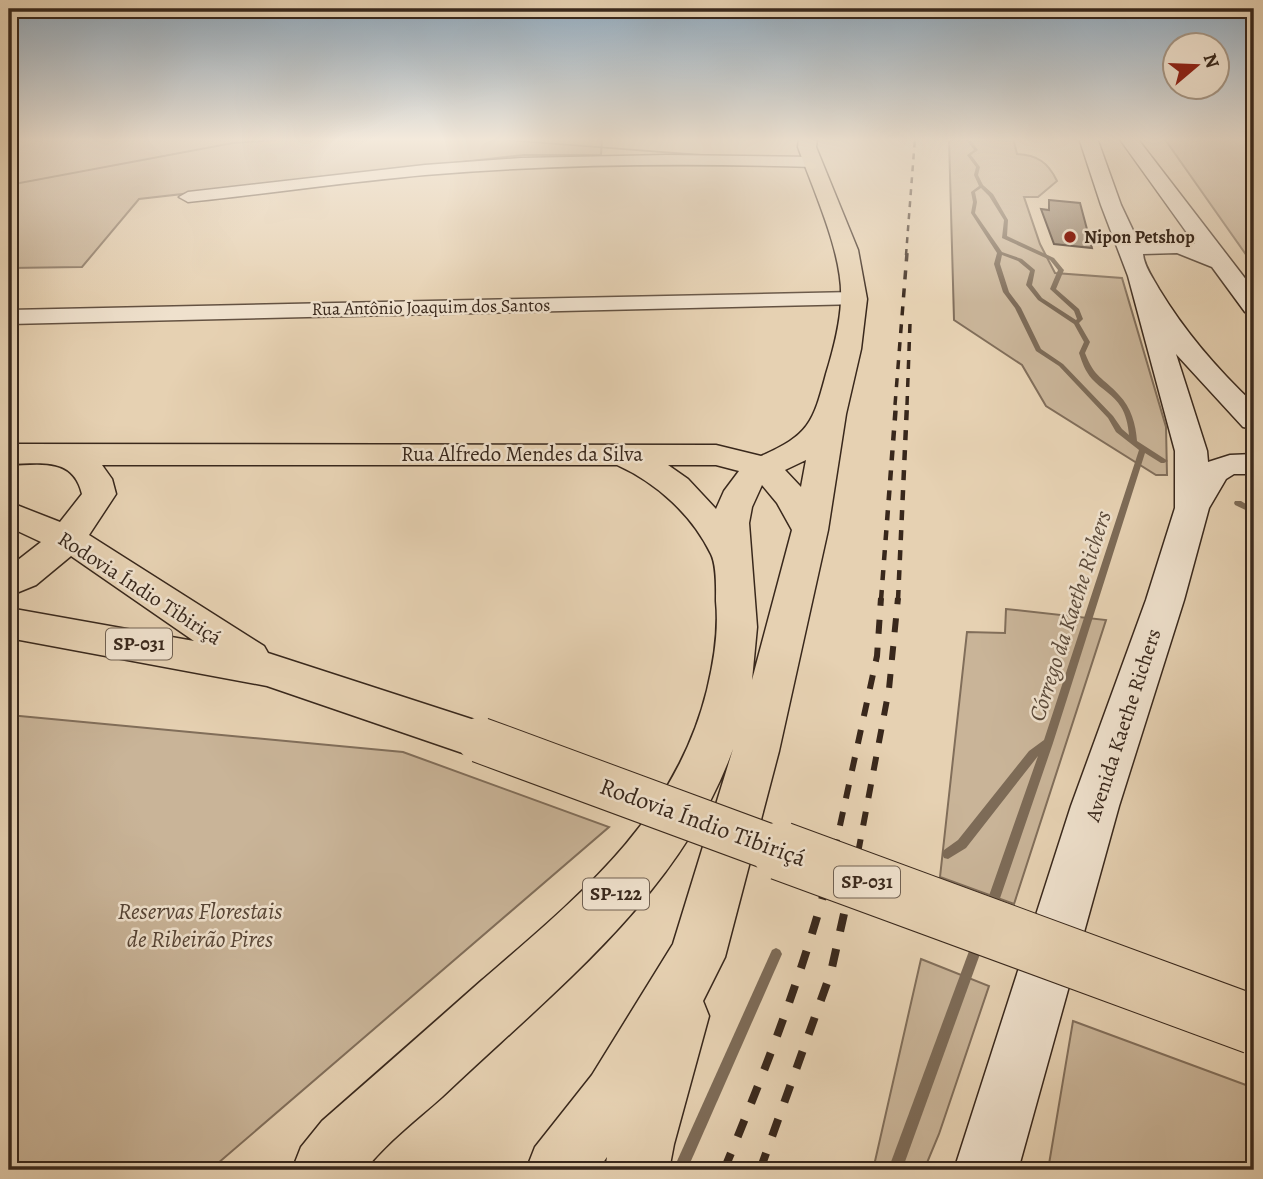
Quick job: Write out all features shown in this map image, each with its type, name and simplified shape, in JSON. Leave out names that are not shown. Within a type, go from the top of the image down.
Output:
[{"type":"highway","points":[[638,1170],[648,1124],[756,751],[810,530],[831,414],[848,349],[854,299],[846,250],[825,193]]},
{"type":"highway","points":[[733,534],[741,491],[762,467],[806,446],[831,414]]},
{"type":"highway","name":"Rua Alfredo Mendes da Silva","points":[[96,499],[152,465],[199,453]]},
{"type":"highway","points":[[618,453],[671,480],[688,498],[733,534]]},
{"type":"highway","name":"Rua Alfredo Mendes da Silva","points":[[9,454],[716,455],[762,467],[785,488],[810,530]]},
{"type":"highway","points":[[55,455],[73,459],[96,477],[96,499],[90,531],[92,539],[112,565]]},
{"type":"highway","points":[[18,578],[48,557],[96,499]]},
{"type":"highway","points":[[733,534],[749,502],[779,505],[810,530]]},
{"type":"highway","points":[[11,514],[33,547],[34,556],[18,578]]},
{"type":"highway","name":"Rodovia Índio Tibiriçá","points":[[11,514],[66,538],[112,565],[269,670]]},
{"type":"highway","name":"SP-122","points":[[327,1161],[593,918],[644,864],[678,816],[702,771],[723,713],[734,662],[737,589],[733,534]]},
{"type":"highway","name":"Rodovia Índio Tibiriçá","points":[[9,623],[269,670],[480,740],[1254,1025]]},
{"type":"highway","points":[[558,1170],[614,1097],[697,957]]},
{"type":"main road","name":"Avenida Kaethe Richers","points":[[1107,193],[1136,264],[1172,333],[1194,361],[1254,420]]},
{"type":"main road","points":[[1169,193],[1254,307]]},
{"type":"main road","points":[[1136,264],[1153,243],[1201,251],[1221,262]]},
{"type":"main road","name":"Avenida Kaethe Richers","points":[[986,1170],[1091,819],[1165,600],[1192,508],[1191,451],[1136,264]]},
{"type":"main road","points":[[1192,508],[1212,471],[1226,464],[1254,464]]},
{"type":"street","points":[[188,197],[221,193]]},
{"type":"street","name":"Rua Antônio Joaquim dos Santos","points":[[9,317],[854,299]]},
{"type":"green space","points":[[9,193],[191,193],[139,199],[82,267],[9,268]]},
{"type":"green space","points":[[951,193],[1043,193],[1038,197],[1024,197],[1040,244],[1055,273],[1122,278],[1166,427],[1167,475],[1156,475],[1046,406],[1022,365],[954,320]]},
{"type":"green space","points":[[1203,193],[1254,193],[1254,266]]},
{"type":"green space","points":[[1006,609],[1106,620],[1014,904],[940,877],[967,632],[1005,633]]},
{"type":"green space","name":"Reservas Florestais de Ribeirão Pires","points":[[9,715],[403,752],[609,827],[210,1170],[9,1170]]},
{"type":"green space","points":[[921,959],[989,986],[939,1134],[924,1170],[873,1170]]},
{"type":"green space","points":[[1073,1021],[1254,1088],[1254,1170],[1048,1170]]},
{"type":"building","points":[[1049,200],[1080,203],[1092,248],[1054,244],[1041,209],[1049,210]]},
{"type":"waterway","name":"Córrego da Kaethe Richers","points":[[973,193],[973,213],[1000,253]]},
{"type":"waterway","name":"Córrego da Kaethe Richers","points":[[989,193],[1006,220],[1004,237],[1052,259],[1061,270],[1053,289],[1077,310],[1080,319],[1076,323]]},
{"type":"waterway","name":"Córrego da Kaethe Richers","points":[[1000,253],[1020,260],[1033,271],[1029,285],[1040,299],[1076,323]]},
{"type":"waterway","name":"Córrego da Kaethe Richers","points":[[1000,253],[997,264],[1006,292],[1018,308],[1038,350],[1061,365],[1111,417],[1119,430],[1143,449]]},
{"type":"waterway","name":"Córrego da Kaethe Richers","points":[[1076,323],[1087,342],[1082,353],[1086,364],[1095,378],[1123,404],[1129,416],[1134,440]]},
{"type":"waterway","name":"Córrego da Kaethe Richers","points":[[1048,743],[1143,449]]},
{"type":"waterway","points":[[1143,449],[1164,461]]},
{"type":"waterway","points":[[1238,503],[1254,512]]},
{"type":"waterway","name":"Córrego da Kaethe Richers","points":[[948,854],[962,844],[1033,754],[1048,743]]},
{"type":"waterway","points":[[990,910],[1048,743]]},
{"type":"waterway","points":[[895,1170],[978,943]]},
{"type":"waterway","name":"Córrego da Kaethe Richers","points":[[680,1170],[776,954]]},
{"type":"railway","points":[[906,255],[911,193]]},
{"type":"railway","points":[[895,405],[907,253]]},
{"type":"railway","points":[[907,405],[910,323]]},
{"type":"railway","points":[[881,600],[896,404]]},
{"type":"railway","points":[[898,600],[907,404]]},
{"type":"railway","points":[[834,853],[877,656],[881,598]]},
{"type":"railway","points":[[858,853],[889,689],[898,598]]},
{"type":"railway","points":[[724,1170],[786,1013],[835,851]]},
{"type":"railway","points":[[760,1170],[831,972],[858,851]]},
{"type":"place","name":"Nipon Petshop","points":[[1070,237]]}]
